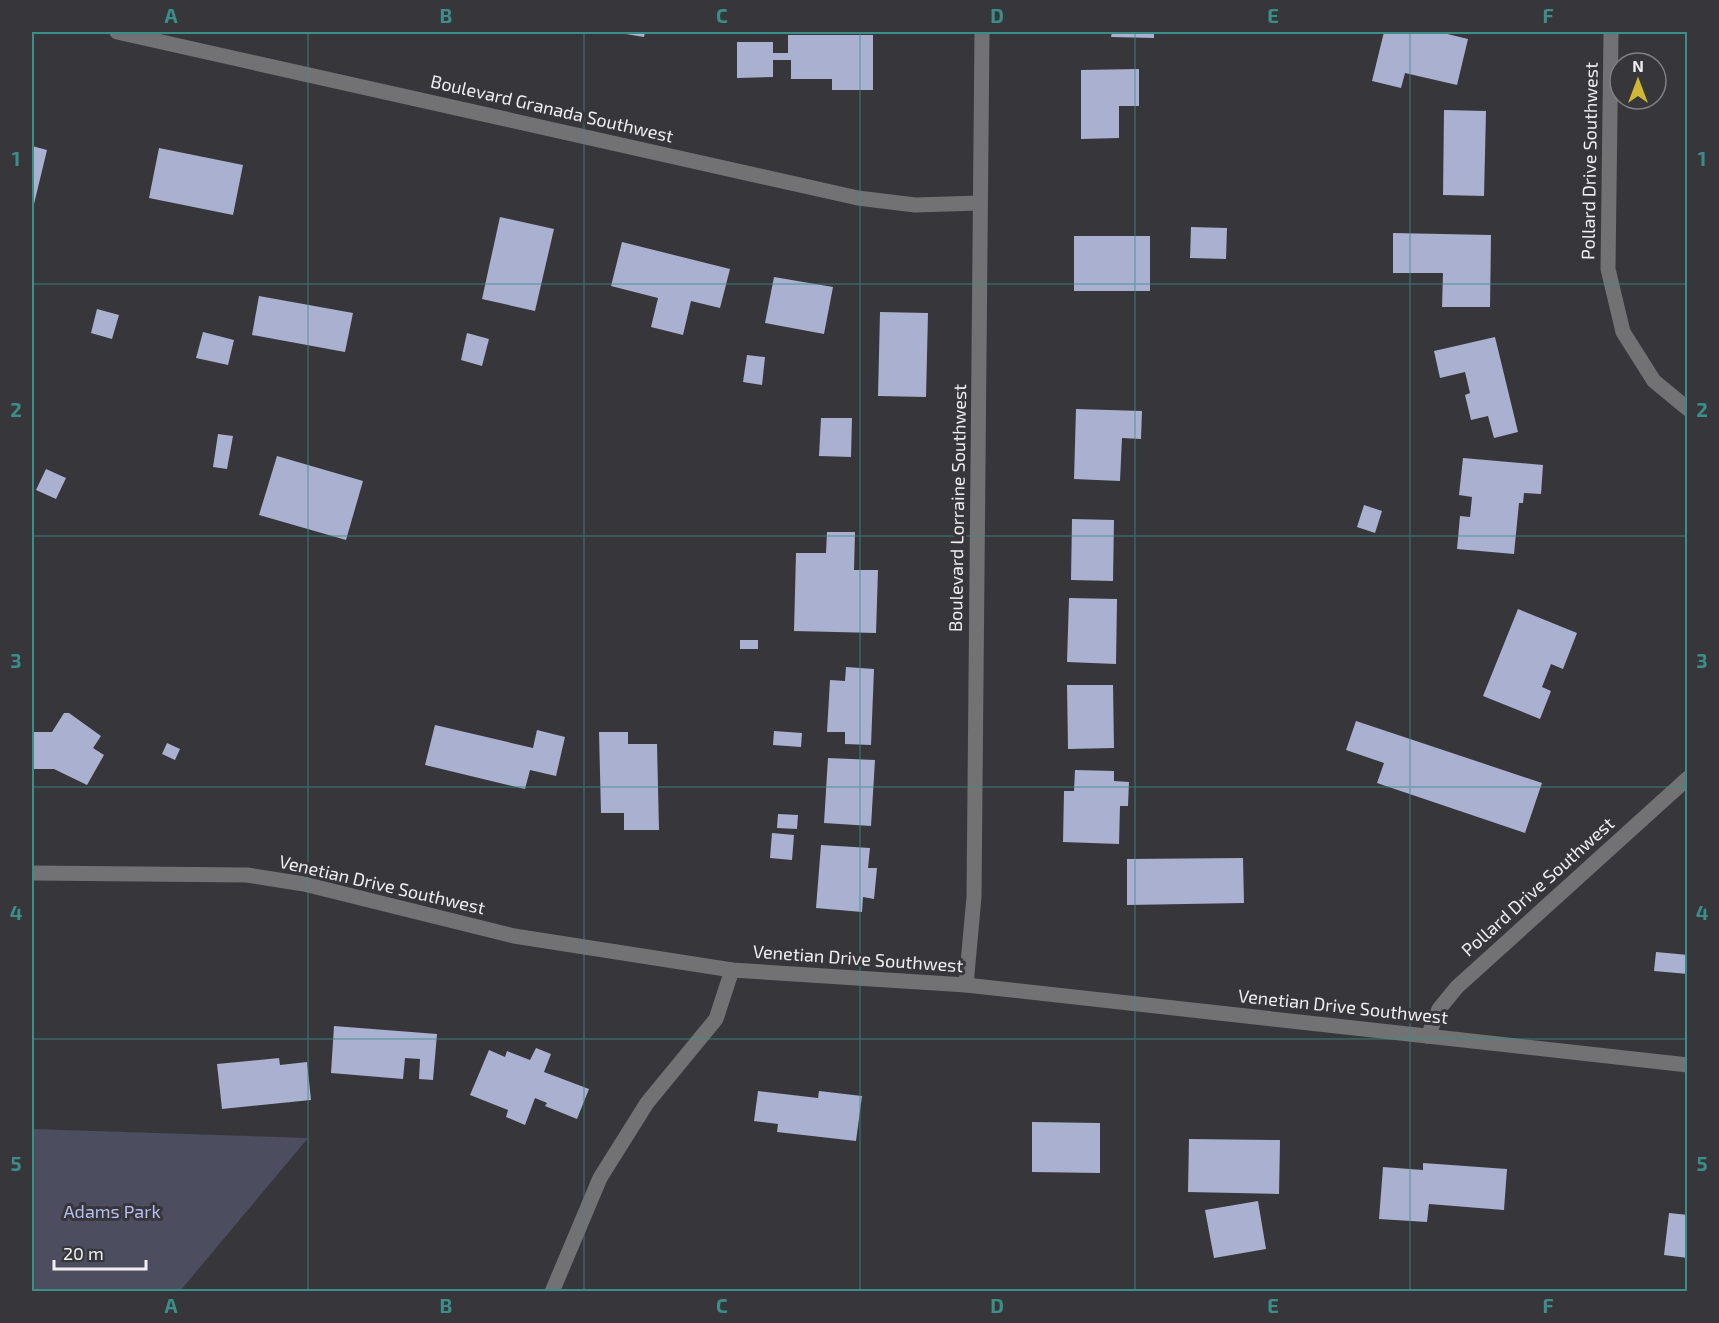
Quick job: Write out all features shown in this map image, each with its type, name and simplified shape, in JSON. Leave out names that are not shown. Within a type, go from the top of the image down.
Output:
[{"type":"street","name":"Boulevard Granada Southwest","points":[[117,32],[858,198],[915,205],[980,203]]},
{"type":"street","name":"Boulevard Lorraine Southwest","points":[[966,985],[974,897],[982,32]]},
{"type":"street","name":"Pollard Drive Southwest","points":[[1611,32],[1608,269],[1623,332],[1654,381],[1688,409]]},
{"type":"street","name":"Pollard Drive Southwest","points":[[1428,1036],[1439,1010],[1456,987],[1688,778]]},
{"type":"street","name":"Venetian Drive Southwest","points":[[32,873],[247,875],[304,884],[514,936],[732,970],[966,985],[1688,1065]]},
{"type":"street","points":[[552,1292],[600,1178],[647,1103],[716,1019],[732,970]]},
{"type":"green space","name":"Adams Park","points":[[32,1129],[308,1138],[180,1291],[32,1292]]},
{"type":"building","points":[[614,32],[645,32],[644,37]]},
{"type":"building","points":[[1112,32],[1154,32],[1154,38],[1111,37]]},
{"type":"building","points":[[1384,32],[1439,32],[1468,39],[1457,85],[1405,73],[1401,88],[1372,81]]},
{"type":"building","points":[[788,35],[873,35],[873,90],[832,90],[832,79],[791,79],[791,60],[773,60],[773,77],[737,78],[737,42],[773,42],[773,53],[788,53]]},
{"type":"building","points":[[1139,69],[1139,106],[1119,106],[1119,138],[1081,139],[1081,70]]},
{"type":"building","points":[[1444,110],[1486,111],[1484,196],[1443,195]]},
{"type":"building","points":[[32,146],[47,150],[34,204],[32,204]]},
{"type":"building","points":[[159,148],[243,165],[233,215],[149,198]]},
{"type":"building","points":[[500,217],[554,229],[535,311],[482,299]]},
{"type":"building","points":[[1191,227],[1227,228],[1226,259],[1190,258]]},
{"type":"building","points":[[1393,233],[1491,235],[1490,307],[1442,307],[1443,273],[1393,273]]},
{"type":"building","points":[[1074,236],[1150,236],[1150,291],[1074,291]]},
{"type":"building","points":[[622,242],[730,269],[720,308],[691,301],[683,335],[651,327],[658,298],[611,286]]},
{"type":"building","points":[[774,277],[833,287],[824,334],[765,323]]},
{"type":"building","points":[[259,296],[353,313],[345,352],[252,335]]},
{"type":"building","points":[[97,309],[119,315],[112,339],[91,333]]},
{"type":"building","points":[[880,312],[928,313],[926,397],[878,396]]},
{"type":"building","points":[[203,332],[234,340],[228,365],[196,358]]},
{"type":"building","points":[[467,333],[489,339],[482,366],[461,360]]},
{"type":"building","points":[[1495,337],[1518,432],[1494,438],[1488,416],[1471,420],[1465,395],[1470,393],[1465,372],[1440,378],[1434,351]]},
{"type":"building","points":[[747,355],[765,357],[762,385],[743,382]]},
{"type":"building","points":[[1076,409],[1142,411],[1141,439],[1122,438],[1120,481],[1074,479]]},
{"type":"building","points":[[821,418],[852,418],[851,457],[819,456]]},
{"type":"building","points":[[218,434],[233,436],[227,469],[213,467]]},
{"type":"building","points":[[277,456],[363,481],[346,540],[259,515]]},
{"type":"building","points":[[1463,458],[1543,465],[1541,494],[1524,493],[1523,503],[1519,503],[1514,554],[1457,549],[1460,516],[1470,517],[1472,497],[1459,495]]},
{"type":"building","points":[[46,469],[66,478],[56,499],[36,490]]},
{"type":"building","points":[[1364,505],[1382,511],[1375,533],[1357,527]]},
{"type":"building","points":[[1072,519],[1114,520],[1113,581],[1071,580]]},
{"type":"building","points":[[827,532],[855,532],[854,570],[878,570],[876,633],[794,631],[796,553],[826,553]]},
{"type":"building","points":[[1069,598],[1117,599],[1116,664],[1067,662]]},
{"type":"building","points":[[1518,609],[1577,633],[1563,669],[1551,664],[1542,687],[1551,691],[1540,719],[1483,696]]},
{"type":"building","points":[[740,640],[758,640],[758,649],[740,649]]},
{"type":"building","points":[[846,667],[874,669],[871,745],[845,744],[845,732],[827,732],[830,680],[845,681]]},
{"type":"building","points":[[1067,685],[1113,685],[1114,748],[1068,749]]},
{"type":"building","points":[[64,713],[69,713],[101,736],[93,748],[104,755],[87,785],[54,769],[32,769],[32,732],[52,732]]},
{"type":"building","points":[[1356,721],[1542,783],[1525,833],[1377,783],[1384,763],[1346,750]]},
{"type":"building","points":[[435,725],[533,748],[537,730],[565,737],[556,776],[530,770],[525,789],[425,765]]},
{"type":"building","points":[[774,731],[802,733],[801,747],[773,745]]},
{"type":"building","points":[[599,732],[628,732],[628,744],[657,744],[659,830],[624,830],[624,813],[601,813]]},
{"type":"building","points":[[167,743],[180,749],[175,760],[162,754]]},
{"type":"building","points":[[828,758],[875,760],[871,826],[824,823]]},
{"type":"building","points":[[1075,770],[1114,771],[1114,781],[1129,782],[1128,806],[1120,806],[1119,844],[1063,842],[1064,791],[1074,791]]},
{"type":"building","points":[[778,814],[798,815],[797,829],[777,828]]},
{"type":"building","points":[[772,833],[794,835],[792,860],[770,858]]},
{"type":"building","points":[[821,845],[870,848],[868,868],[877,868],[874,899],[863,897],[862,912],[816,908]]},
{"type":"building","points":[[1243,858],[1244,903],[1127,905],[1127,859]]},
{"type":"building","points":[[1656,952],[1688,955],[1688,974],[1654,971]]},
{"type":"building","points":[[334,1026],[437,1034],[433,1080],[419,1079],[420,1059],[405,1058],[403,1079],[331,1073]]},
{"type":"building","points":[[536,1048],[551,1054],[544,1072],[589,1089],[577,1119],[545,1106],[547,1103],[535,1098],[525,1125],[506,1117],[508,1110],[470,1095],[489,1050],[505,1057],[507,1051],[530,1060]]},
{"type":"building","points":[[279,1058],[280,1065],[307,1062],[311,1100],[222,1109],[217,1064]]},
{"type":"building","points":[[758,1091],[818,1098],[819,1091],[862,1096],[856,1141],[777,1132],[778,1124],[754,1121]]},
{"type":"building","points":[[1032,1122],[1100,1123],[1100,1173],[1032,1172]]},
{"type":"building","points":[[1189,1139],[1280,1140],[1279,1194],[1188,1192]]},
{"type":"building","points":[[1423,1163],[1507,1169],[1504,1210],[1429,1204],[1427,1222],[1379,1219],[1383,1167],[1423,1170]]},
{"type":"building","points":[[1258,1201],[1266,1249],[1214,1258],[1205,1210]]},
{"type":"building","points":[[1669,1213],[1688,1215],[1688,1258],[1664,1255]]}]
